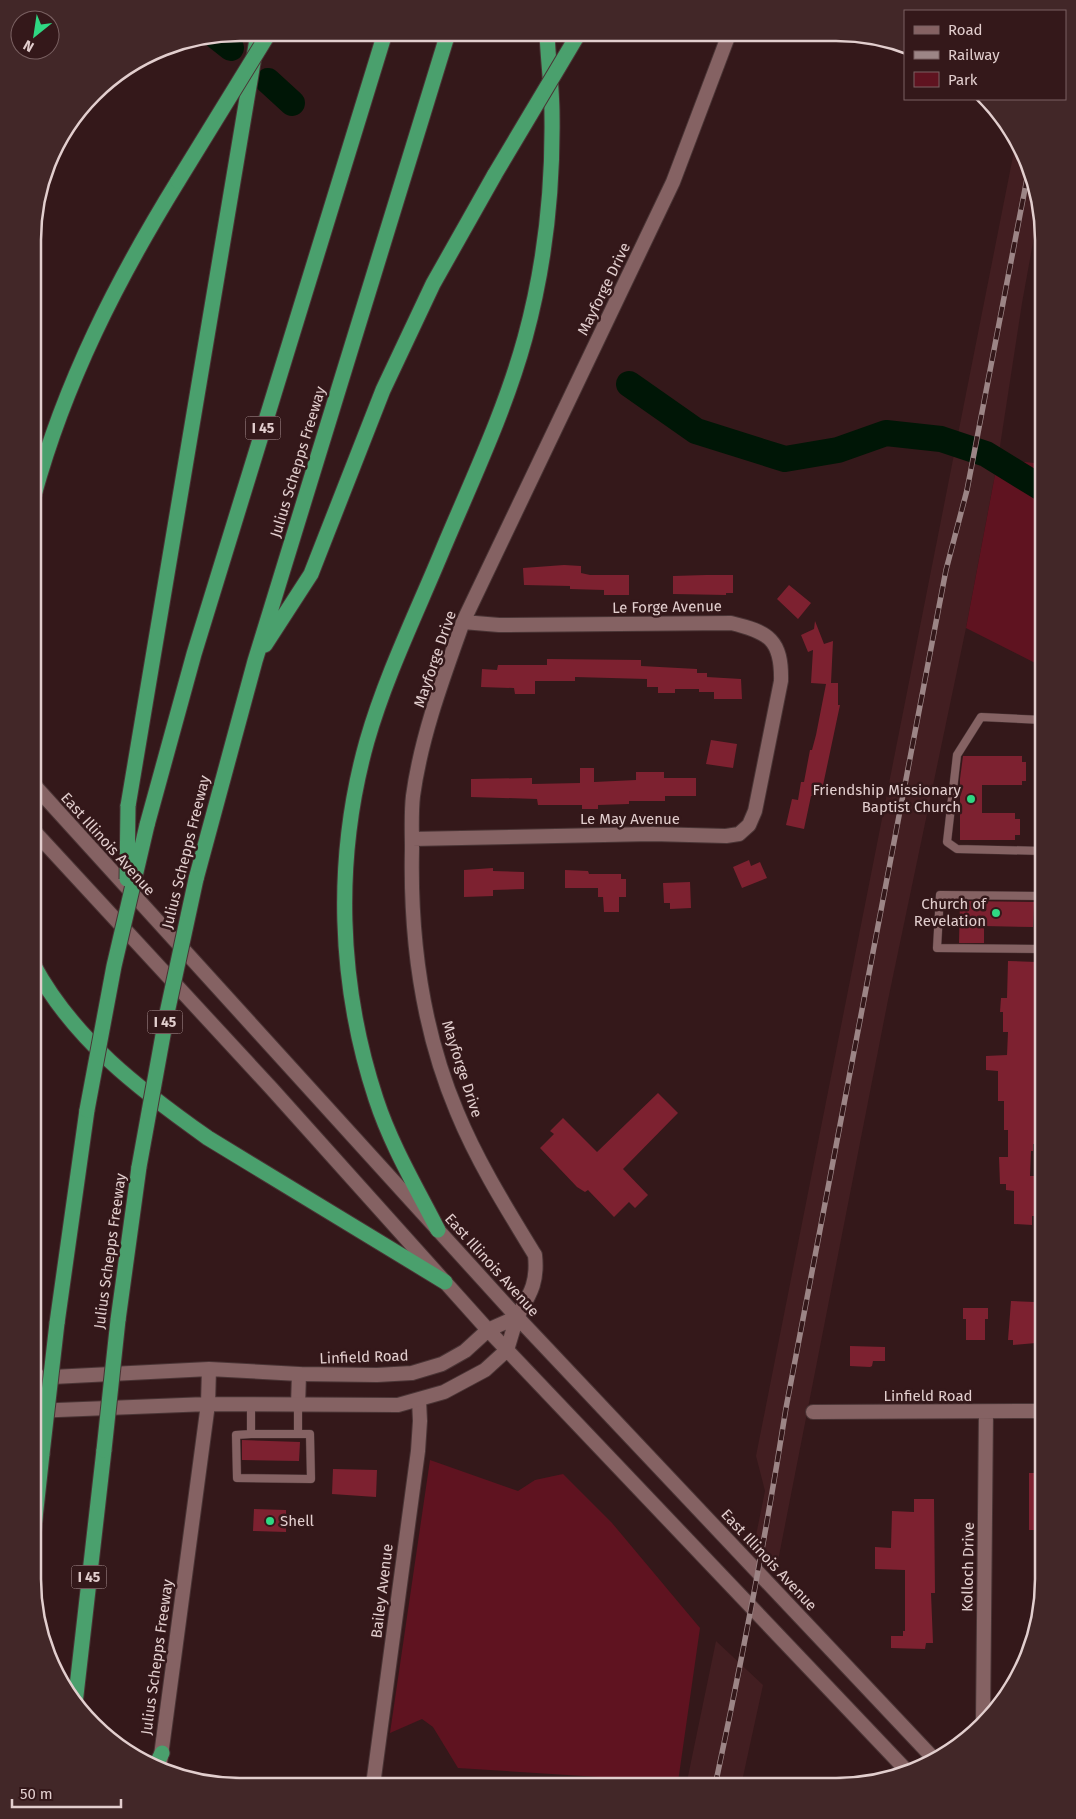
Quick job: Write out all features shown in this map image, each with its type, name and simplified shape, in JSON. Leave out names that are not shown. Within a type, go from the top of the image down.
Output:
[{"type":"highway","points":[[126,911],[128,806],[256,41]]},
{"type":"highway","points":[[41,474],[67,395],[90,340],[133,256],[264,41]]},
{"type":"highway","name":"I 45","points":[[41,1462],[57,1323],[87,1110],[126,911],[147,825],[194,654],[383,41]]},
{"type":"highway","name":"Julius Schepps Freeway","points":[[76,1691],[118,1320],[139,1167],[166,1013],[196,879],[255,661],[446,41]]},
{"type":"highway","points":[[438,1230],[397,1150],[377,1102],[363,1054],[352,1002],[345,949],[344,895],[347,845],[354,795],[367,741],[385,689],[488,441],[525,339],[540,272],[551,182],[552,112],[548,41]]},
{"type":"highway","points":[[255,661],[311,574],[388,381],[437,277],[574,41]]},
{"type":"highway","points":[[41,977],[60,1008],[86,1039],[128,1078],[170,1111],[208,1138],[445,1282]]},
{"type":"highway","points":[[158,1760],[162,1753]]},
{"type":"main road","name":"Mayforge Drive","points":[[517,1318],[534,1288],[537,1270],[535,1255],[478,1159],[456,1112],[437,1054],[423,1001],[413,936],[413,798],[419,763],[444,675],[463,622],[673,182],[726,41]]},
{"type":"main road","name":"Le Forge Avenue","points":[[463,622],[499,625],[732,622],[753,628],[767,635],[772,640],[776,646],[781,664],[781,681],[771,733]]},
{"type":"main road","name":"Le May Avenue","points":[[412,839],[652,834],[726,836],[738,834],[749,825],[755,810],[771,733]]},
{"type":"main road","name":"East Illinois Avenue","points":[[41,793],[517,1318],[929,1754]]},
{"type":"main road","points":[[41,838],[488,1330],[902,1766]]},
{"type":"main road","points":[[41,1411],[208,1404],[298,1406],[398,1405],[444,1392],[485,1370],[507,1350],[517,1318]]},
{"type":"main road","name":"Linfield Road","points":[[41,1378],[209,1369],[299,1374],[377,1375],[412,1373],[442,1364],[465,1351],[488,1330],[517,1318]]},
{"type":"main road","name":"Julius Schepps Freeway","points":[[161,1761],[208,1404],[209,1369]]},
{"type":"main road","points":[[298,1406],[299,1374]]},
{"type":"main road","name":"Bailey Avenue","points":[[374,1778],[418,1451],[419,1400]]},
{"type":"main road","name":"Linfield Road","points":[[813,1412],[1035,1411]]},
{"type":"main road","name":"Kolloch Drive","points":[[983,1712],[986,1412]]},
{"type":"lane","points":[[1035,720],[980,717],[957,755],[947,842],[958,849],[1035,851]]},
{"type":"lane","points":[[1035,896],[940,895],[937,948],[1035,948]]},
{"type":"lane","points":[[251,1405],[251,1434]]},
{"type":"lane","points":[[298,1406],[298,1434]]},
{"type":"lane","points":[[251,1434],[310,1434],[311,1479],[238,1478],[236,1435],[251,1434]]},
{"type":"shaded area","points":[[1014,152],[1028,189],[1035,234],[998,459],[966,628],[888,1000],[776,1571],[752,1555],[765,1491],[756,1456]]},
{"type":"shaded area","points":[[716,1641],[763,1685],[743,1778],[688,1778]]},
{"type":"green space","points":[[998,459],[1035,463],[1035,663],[966,628]]},
{"type":"green space","points":[[430,1460],[518,1491],[535,1480],[563,1474],[612,1523],[700,1628],[679,1778],[615,1778],[458,1768],[433,1727],[422,1719],[390,1733]]},
{"type":"building","points":[[564,565],[581,566],[581,573],[590,575],[629,575],[629,595],[604,595],[604,590],[570,589],[570,586],[524,585],[523,568]]},
{"type":"building","points":[[733,575],[733,593],[726,593],[726,595],[673,594],[673,576]]},
{"type":"building","points":[[789,585],[811,603],[798,619],[777,599]]},
{"type":"building","points":[[815,621],[824,644],[833,641],[831,683],[838,683],[838,705],[840,705],[822,790],[818,790],[817,797],[811,796],[804,829],[786,825],[792,799],[798,800],[801,782],[804,782],[826,684],[811,683],[813,650],[808,652],[801,635],[814,629]]},
{"type":"building","points":[[547,659],[641,660],[641,666],[697,669],[697,673],[707,673],[707,677],[741,679],[742,699],[714,699],[714,692],[699,692],[699,689],[675,689],[675,693],[658,693],[658,687],[647,687],[647,679],[575,677],[575,681],[535,681],[535,694],[515,694],[514,688],[481,687],[482,669],[497,670],[498,665],[547,665]]},
{"type":"building","points":[[711,740],[737,744],[733,768],[706,764]]},
{"type":"building","name":"Friendship Missionary Baptist Church","points":[[963,756],[1022,756],[1022,762],[1026,762],[1026,781],[1022,781],[1022,785],[982,785],[982,813],[1015,813],[1015,819],[1020,819],[1020,835],[1015,835],[1015,840],[960,840],[960,779]]},
{"type":"building","points":[[580,768],[594,768],[594,782],[636,780],[636,772],[664,772],[664,778],[696,778],[696,796],[665,796],[665,801],[629,801],[629,804],[598,805],[598,809],[582,809],[582,805],[538,805],[537,799],[471,797],[471,779],[532,778],[532,784],[580,783]]},
{"type":"building","points":[[749,860],[751,866],[760,862],[767,878],[742,888],[733,867]]},
{"type":"building","points":[[493,868],[493,871],[524,872],[524,889],[493,890],[493,896],[464,897],[464,870]]},
{"type":"building","points":[[565,870],[588,871],[589,874],[621,874],[621,879],[626,879],[626,897],[619,897],[619,912],[604,912],[603,897],[598,897],[598,888],[565,888]]},
{"type":"building","points":[[690,882],[691,908],[670,909],[670,903],[664,903],[663,883]]},
{"type":"building","name":"Church of Revelation","points":[[960,901],[1034,902],[1033,927],[984,926],[984,943],[959,943]]},
{"type":"building","points":[[1008,961],[1035,962],[1035,1144],[1033,1144],[1033,1151],[1031,1151],[1030,1176],[1035,1176],[1035,1216],[1032,1216],[1032,1225],[1014,1224],[1014,1191],[1006,1190],[1006,1184],[1000,1184],[999,1157],[1008,1157],[1008,1130],[1004,1130],[1004,1101],[998,1101],[998,1071],[986,1070],[986,1056],[1007,1055],[1008,1032],[1003,1032],[1003,1012],[1000,1012],[1001,998],[1007,998]]},
{"type":"building","points":[[658,1093],[678,1113],[623,1169],[648,1195],[635,1208],[629,1202],[614,1217],[588,1190],[585,1192],[577,1187],[540,1148],[554,1134],[550,1131],[563,1118],[597,1152]]},
{"type":"building","points":[[1011,1301],[1034,1302],[1035,1343],[1013,1345],[1013,1340],[1008,1340]]},
{"type":"building","points":[[963,1308],[988,1308],[988,1319],[985,1319],[985,1340],[966,1340],[966,1319],[963,1319]]},
{"type":"building","points":[[850,1346],[885,1347],[885,1361],[873,1361],[870,1367],[850,1366]]},
{"type":"building","points":[[242,1440],[300,1442],[299,1461],[242,1460]]},
{"type":"building","points":[[333,1469],[377,1470],[376,1497],[332,1494]]},
{"type":"building","points":[[1029,1473],[1035,1473],[1035,1530],[1029,1530]]},
{"type":"building","points":[[914,1499],[934,1499],[935,1593],[931,1593],[933,1643],[926,1643],[925,1649],[891,1648],[891,1636],[903,1636],[903,1631],[905,1631],[905,1570],[875,1569],[875,1547],[891,1548],[892,1511],[914,1512]]},
{"type":"building","name":"Shell","points":[[254,1509],[286,1510],[286,1532],[253,1531]]},
{"type":"waterway","points":[[224,42],[231,48]]},
{"type":"waterway","points":[[268,81],[292,103]]},
{"type":"waterway","points":[[629,384],[696,431],[785,459],[838,450],[886,433],[941,439],[986,454],[1035,484]]},
{"type":"railway","points":[[717,1778],[735,1692],[786,1408],[946,570],[967,490],[1026,183]]},
{"type":"place","name":"Friendship Missionary Baptist Church","points":[[971,799]]},
{"type":"place","name":"Church of Revelation","points":[[996,913]]},
{"type":"place","name":"Shell","points":[[270,1521]]}]
